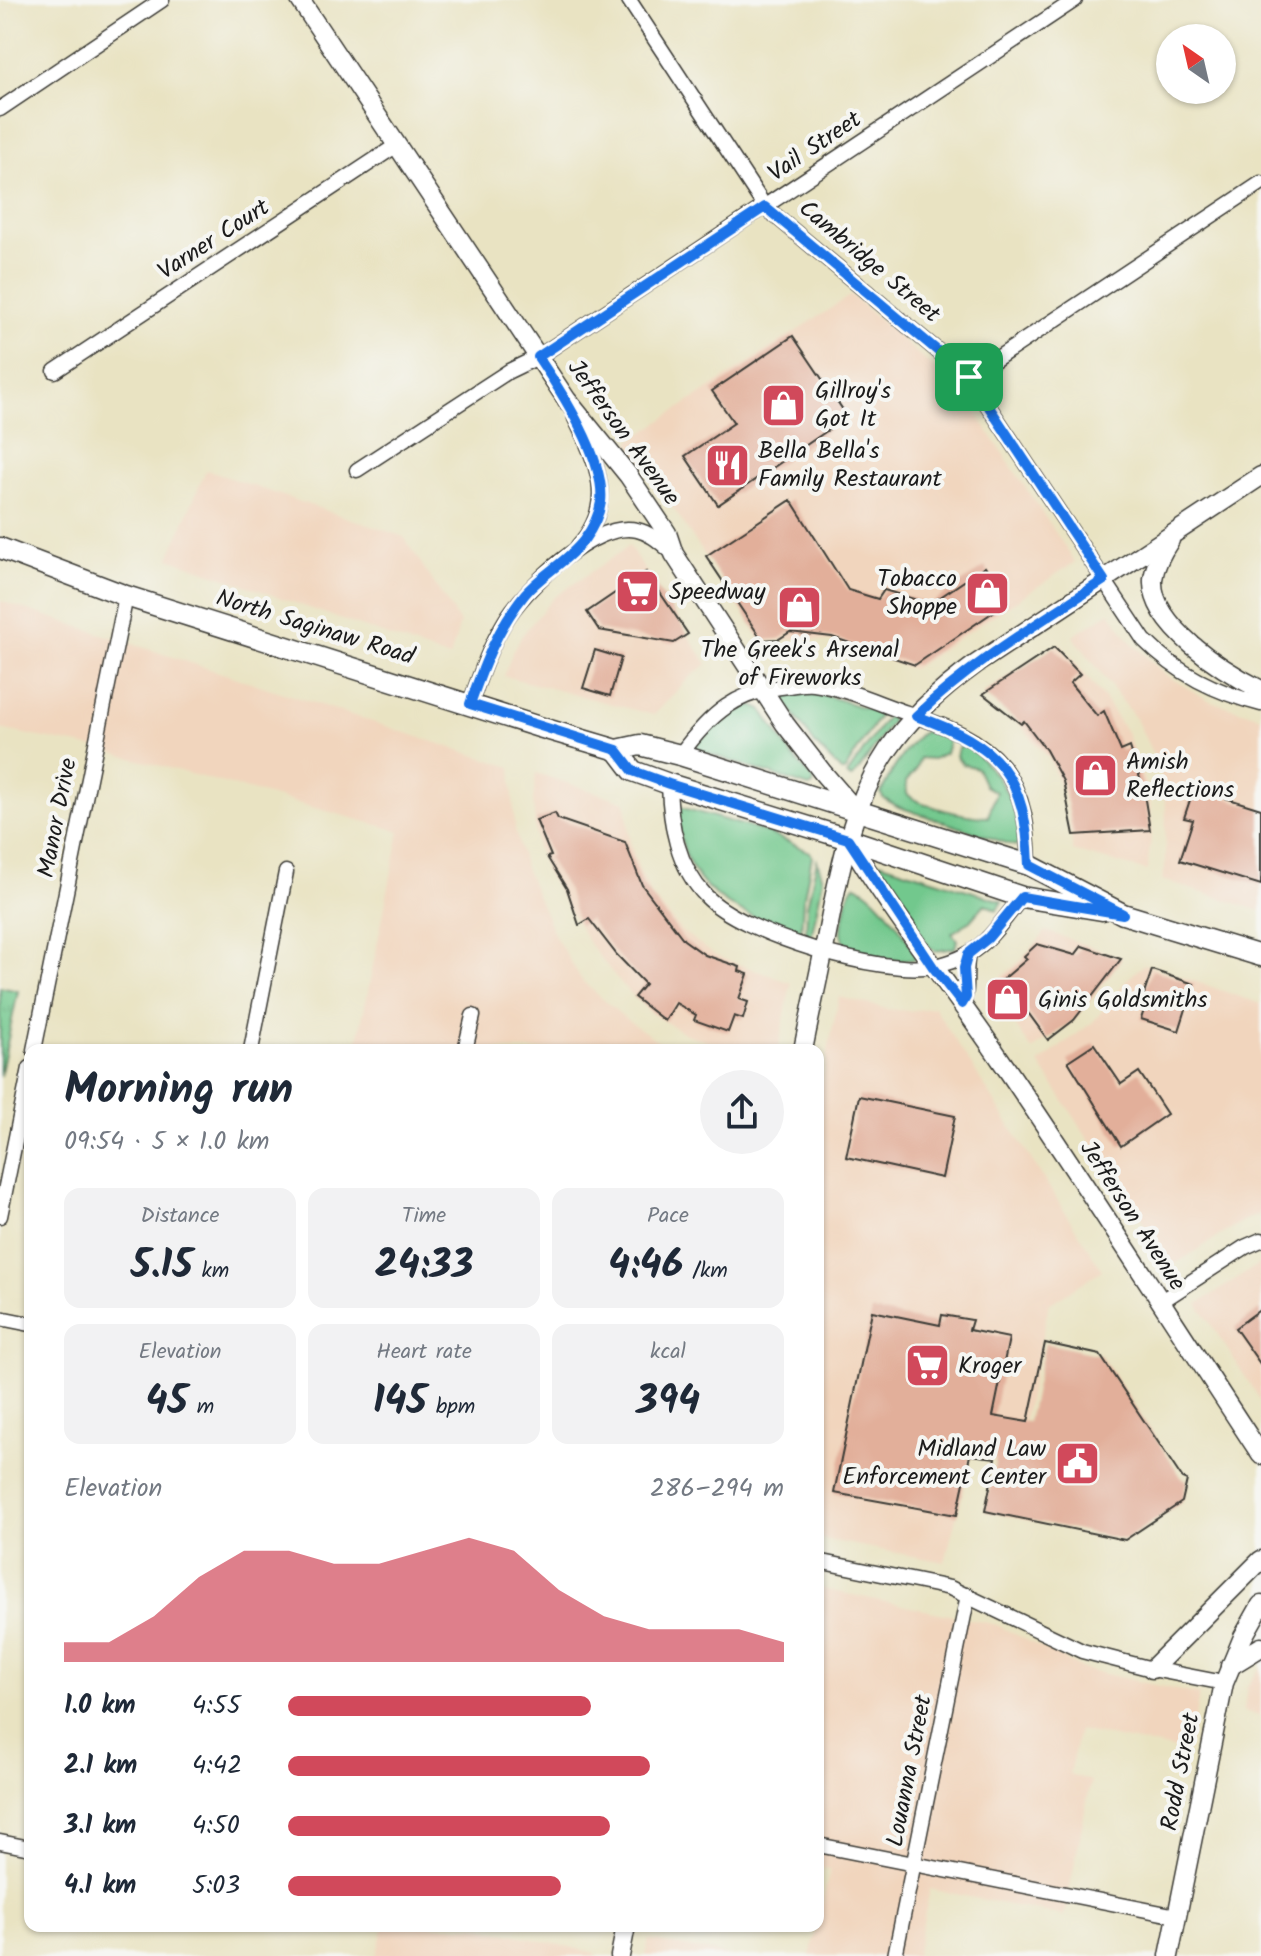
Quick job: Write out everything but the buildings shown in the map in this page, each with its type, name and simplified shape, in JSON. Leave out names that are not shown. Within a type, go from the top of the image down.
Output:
[{"type":"main road","name":"North Saginaw Road","points":[[0,548],[126,596],[617,750],[640,745],[680,755],[1029,865],[1123,914]]},
{"type":"main road","name":"North Saginaw Road","points":[[617,750],[633,771],[669,784],[1022,897],[1123,914]]},
{"type":"main road","points":[[1123,914],[1261,956]]},
{"type":"street","points":[[0,109],[162,0]]},
{"type":"street","name":"Jefferson Avenue","points":[[300,0],[567,400],[628,475],[667,533],[674,554],[804,751],[856,811]]},
{"type":"street","name":"Cambridge Street","points":[[629,0],[765,207],[969,377],[1144,640],[1160,656],[1204,685],[1261,704]]},
{"type":"street","name":"Vail Street","points":[[357,470],[509,371],[538,357],[1075,0]]},
{"type":"street","name":"Varner Court","points":[[55,371],[397,145]]},
{"type":"street","points":[[969,377],[1261,183]]},
{"type":"street","points":[[567,400],[593,460],[601,500],[593,527],[567,558]]},
{"type":"street","points":[[804,1044],[848,839],[856,811],[888,749],[949,684],[976,664],[1261,476]]},
{"type":"street","points":[[470,704],[491,647],[509,616],[528,591],[567,558],[601,537],[628,529],[646,533],[674,554]]},
{"type":"street","points":[[1174,534],[1157,563],[1154,575],[1154,591],[1163,613],[1186,640],[1225,669],[1261,690]]},
{"type":"street","name":"Manor Drive","points":[[35,1044],[126,596]]},
{"type":"street","points":[[680,755],[714,715],[762,688],[812,684],[855,695],[961,734],[978,743],[1002,766],[1024,808],[1029,865]]},
{"type":"street","points":[[669,784],[670,812],[677,845],[689,875],[705,896],[726,914],[763,932],[869,963],[933,967],[968,954],[988,938],[1022,897]]},
{"type":"street","name":"Jefferson Avenue","points":[[848,839],[933,967],[962,1004],[1261,1455]]},
{"type":"street","points":[[252,1044],[286,872]]},
{"type":"street","points":[[962,1004],[966,997],[964,968],[968,954]]},
{"type":"street","points":[[466,1044],[473,1016]]},
{"type":"street","points":[[0,1216],[24,1098]]},
{"type":"street","points":[[1160,1302],[1245,1247],[1261,1240]]},
{"type":"street","points":[[0,1318],[24,1323]]},
{"type":"street","points":[[1152,1669],[1261,1560]]},
{"type":"street","points":[[824,1562],[950,1588],[1082,1651],[1152,1669],[1227,1674],[1261,1647]]},
{"type":"street","name":"Louanna Street","points":[[895,1956],[968,1595]]},
{"type":"street","name":"Rodd Street","points":[[1169,1956],[1227,1674],[1261,1605]]},
{"type":"street","points":[[0,1842],[24,1847]]},
{"type":"street","points":[[824,1846],[1177,1916]]},
{"type":"street","points":[[620,1956],[625,1932]]},
{"type":"shaded area","points":[[851,295],[964,395],[1075,562],[912,669],[832,642],[800,638],[763,642],[629,442]]},
{"type":"shaded area","points":[[206,470],[404,537],[460,623],[450,658],[169,558]]},
{"type":"shaded area","points":[[629,546],[707,664],[654,715],[504,676],[523,634],[553,598]]},
{"type":"shaded area","points":[[0,601],[511,767],[515,829],[524,866],[556,938],[583,982],[627,1020],[662,1044],[357,1044],[400,831],[95,748],[0,729]]},
{"type":"shaded area","points":[[1110,612],[1129,640],[1165,675],[1210,701],[1261,717],[1261,911],[1162,880],[1166,807],[1158,765],[1136,719],[1073,636]]},
{"type":"shaded area","points":[[1060,644],[1103,697],[1126,732],[1150,800],[1152,830],[1147,871],[1073,851],[1067,805],[1050,760],[1019,723],[982,694]]},
{"type":"shaded area","points":[[536,773],[626,802],[630,843],[639,870],[651,895],[681,931],[716,956],[791,983],[779,1044],[717,1044],[686,1034],[652,1014],[622,985],[590,945],[545,870],[537,847],[533,800]]},
{"type":"shaded area","points":[[1046,931],[1122,958],[1068,1025],[1032,1050],[990,987],[1024,958]]},
{"type":"shaded area","points":[[1144,964],[1261,1004],[1261,1214],[1244,1220],[1172,1266],[1039,1063],[1093,1022]]},
{"type":"shaded area","points":[[839,997],[887,1009],[910,1011],[934,1007],[1102,1270],[1049,1304],[1015,1462],[971,1457],[945,1562],[824,1539],[824,1071]]},
{"type":"shaded area","points":[[1261,1263],[1261,1401],[1198,1304]]},
{"type":"shaded area","points":[[824,1589],[997,1625],[1083,1669],[1199,1695],[1188,1752],[1079,1730],[1069,1774],[1091,1781],[1064,1916],[930,1889],[916,1956],[810,1956],[816,1932],[824,1932],[824,1896],[830,1870],[824,1868]]},
{"type":"shaded area","points":[[1261,1667],[1261,1716],[1244,1711],[1247,1686]]},
{"type":"shaded area","points":[[382,1932],[502,1932],[596,1953],[595,1956],[376,1956]]},
{"type":"shaded area","points":[[649,1940],[731,1956],[645,1956]]},
{"type":"green space","points":[[797,691],[821,694],[881,713],[842,772],[816,745],[786,703],[784,694]]},
{"type":"green space","points":[[742,705],[762,710],[793,757],[814,780],[813,785],[809,787],[695,749],[696,744],[723,716]]},
{"type":"green space","points":[[888,715],[892,721],[851,778],[847,775]]},
{"type":"green space","points":[[929,729],[946,735],[948,743],[945,753],[933,759],[920,758],[906,782],[907,794],[946,810],[988,817],[996,792],[985,786],[977,768],[963,764],[956,756],[958,748],[966,745],[987,765],[1004,788],[1015,814],[1019,843],[1015,846],[899,807],[883,798],[881,793],[901,757],[915,739]]},
{"type":"green space","points":[[680,807],[766,832],[810,852],[812,856],[803,902],[801,934],[762,921],[710,891],[687,859],[678,822]]},
{"type":"green space","points":[[817,860],[823,879],[812,933],[808,937],[807,906]]},
{"type":"green space","points":[[876,862],[1002,901],[997,910],[985,904],[970,921],[952,933],[957,940],[955,948],[936,951],[926,945],[874,868]]},
{"type":"green space","points":[[855,885],[872,896],[891,917],[916,959],[875,958],[847,945],[842,926],[849,895]]},
{"type":"green space","points":[[0,987],[18,991],[0,1077]]},
{"type":"place","name":"Gillroy's Got It","points":[[784,405]]},
{"type":"place","name":"Bella Bella's Family Restaurant","points":[[727,465]]},
{"type":"place","name":"Speedway","points":[[638,592]]},
{"type":"place","name":"Tobacco Shoppe","points":[[988,593]]},
{"type":"place","name":"The Greek's Arsenal of Fireworks","points":[[800,608]]},
{"type":"place","name":"Amish Reflections","points":[[1095,776]]},
{"type":"place","name":"Ginis Goldsmiths","points":[[1007,1000]]},
{"type":"place","name":"Kroger","points":[[927,1366]]},
{"type":"place","name":"Midland Law Enforcement Center","points":[[1077,1463]]},
{"type":"route","points":[[765,207],[969,377],[1104,580],[976,664],[949,684],[916,716],[954,729],[978,743],[1002,766],[1024,808],[1029,865],[1123,914],[1022,897],[988,938],[968,954],[964,968],[966,997],[962,1004],[933,967],[848,839],[669,784],[633,771],[617,750],[470,704],[491,647],[509,616],[528,591],[582,543],[597,519],[601,500],[600,482],[581,430],[567,400],[538,357],[765,207]]}]
